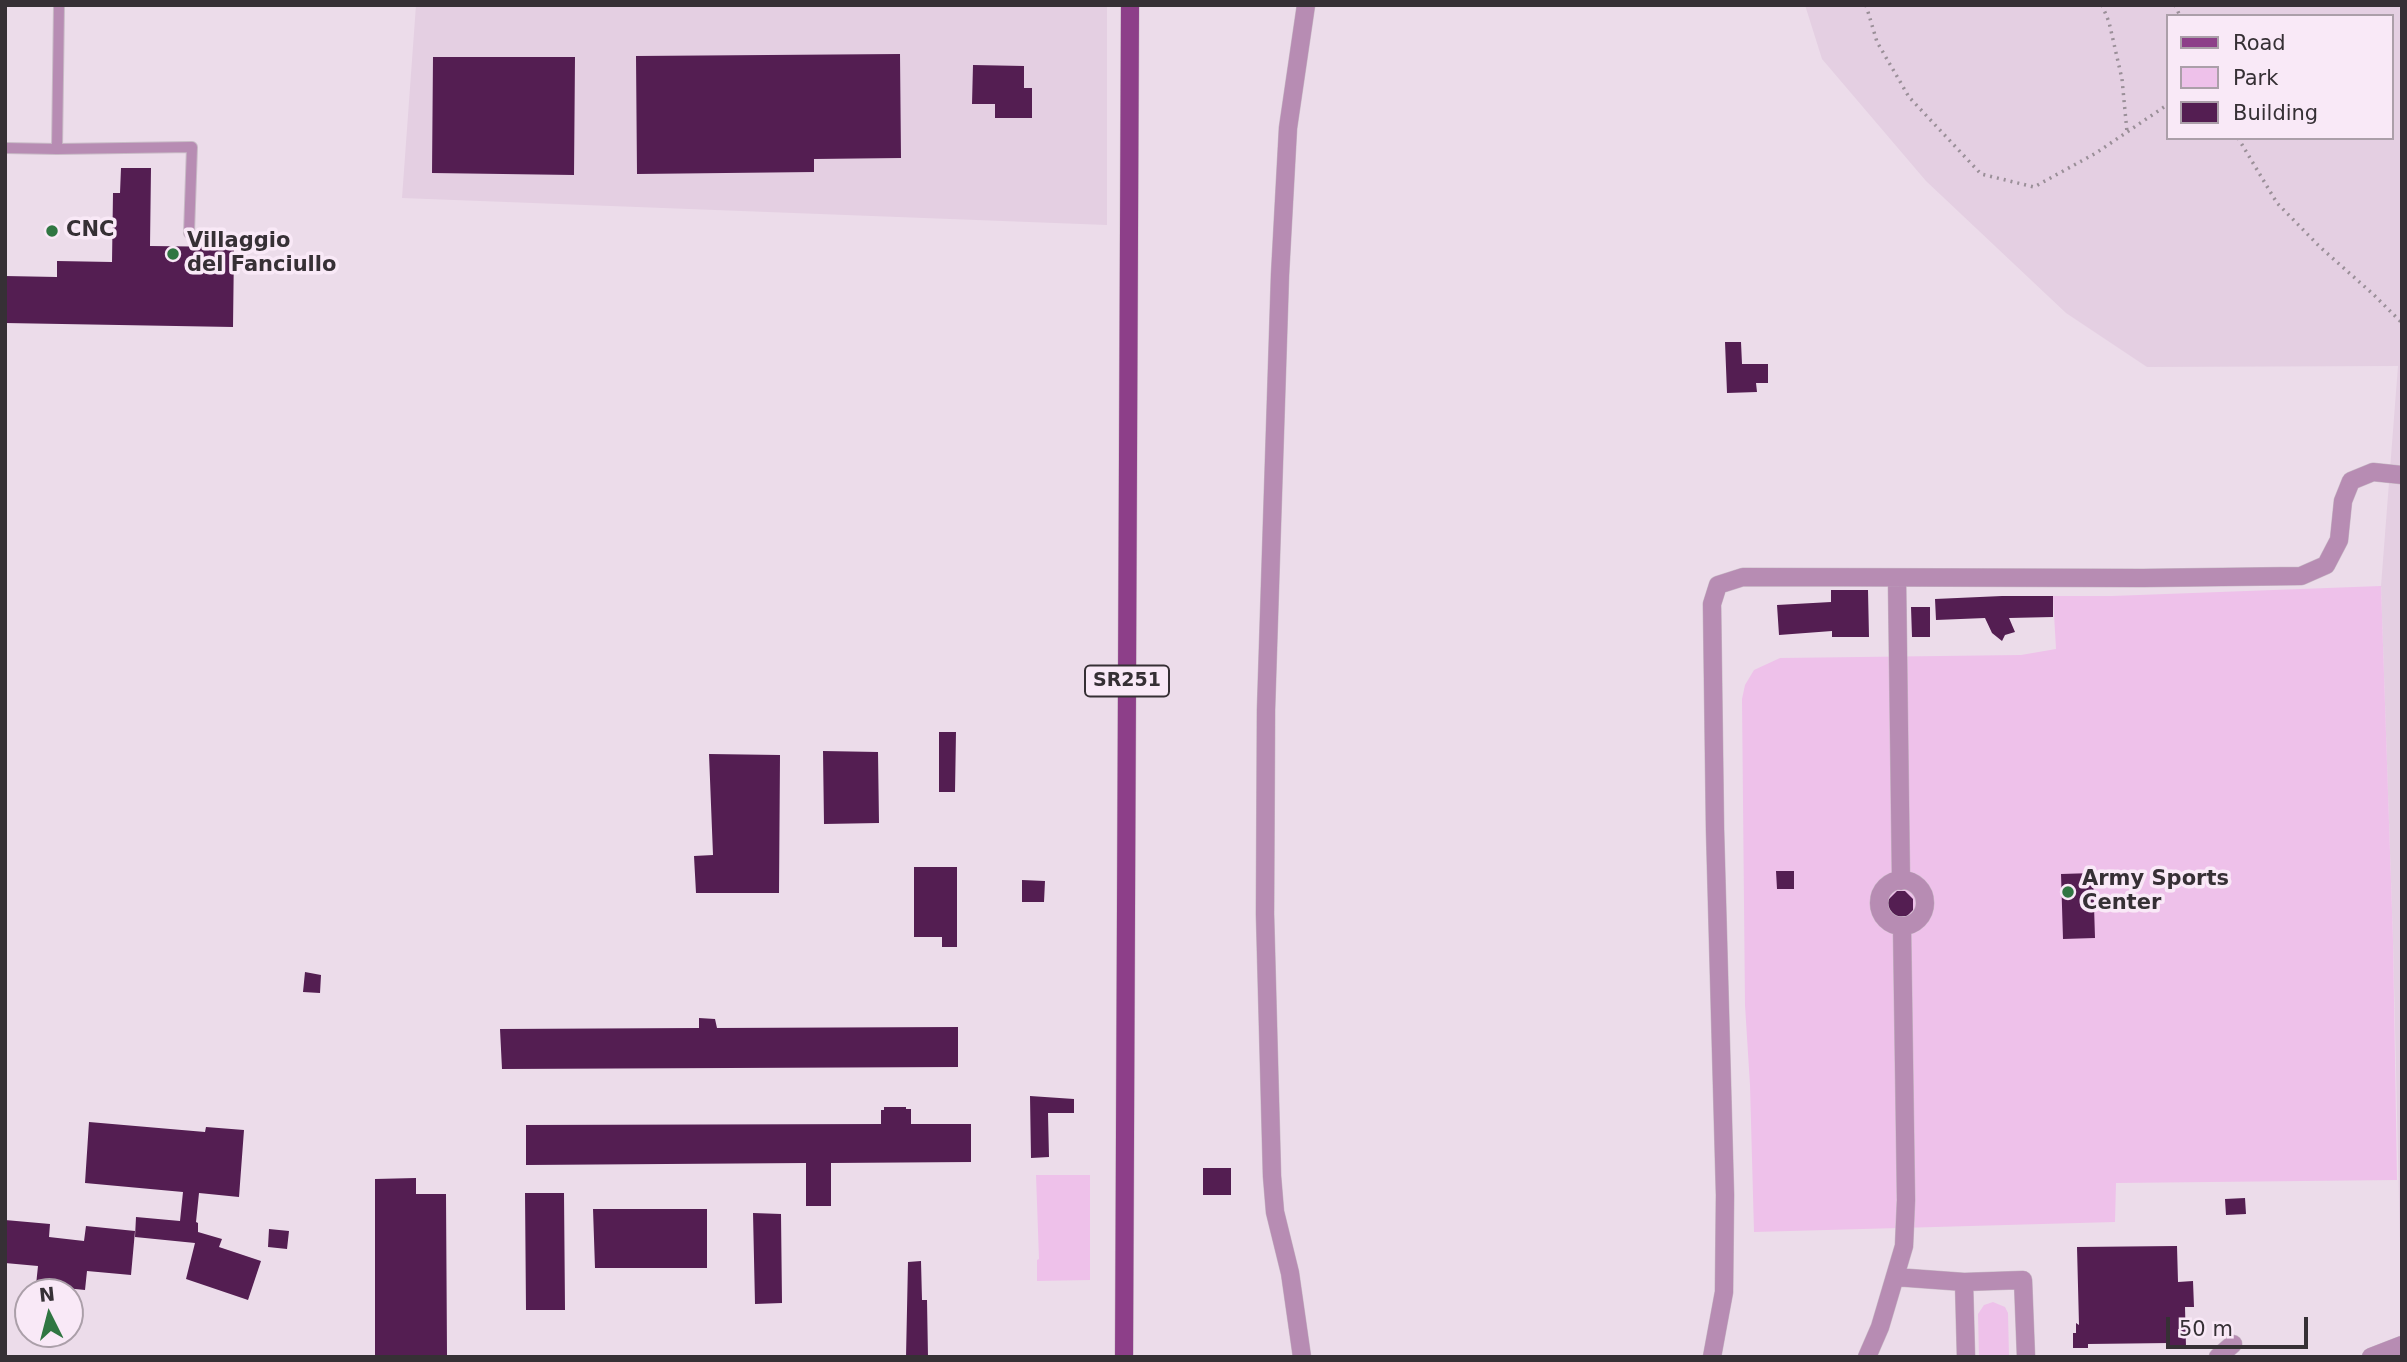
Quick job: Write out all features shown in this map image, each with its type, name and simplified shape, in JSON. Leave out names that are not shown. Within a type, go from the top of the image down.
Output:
[{"type":"main road","name":"SR251","points":[[1124,1357],[1130,5]]},
{"type":"street","points":[[1302,1357],[1290,1273],[1275,1212],[1272,1176],[1265,887],[1266,710],[1280,275],[1288,128],[1306,5]]},
{"type":"street","points":[[1712,1357],[1724,1292],[1725,1195],[1712,604],[1718,585],[1743,577],[2301,576],[2326,565],[2339,540],[2343,501],[2351,481],[2373,471],[2402,475]]},
{"type":"street","points":[[1897,578],[1901,881]]},
{"type":"street","points":[[1901,881],[1916,886],[1921,892],[1924,907],[1917,921],[1902,926],[1889,922],[1879,904],[1888,885],[1901,881]]},
{"type":"street","points":[[1867,1357],[1880,1327],[1904,1246],[1906,1200],[1902,926]]},
{"type":"street","points":[[1895,1277],[1964,1282],[2023,1280],[2026,1357]]},
{"type":"street","points":[[1964,1282],[1966,1357]]},
{"type":"street","points":[[2218,1357],[2233,1344]]},
{"type":"street","points":[[2371,1357],[2402,1345]]},
{"type":"lane","points":[[57,149],[59,5]]},
{"type":"lane","points":[[5,148],[192,147],[189,233]]},
{"type":"path","points":[[1866,5],[1877,42],[1909,97],[1981,174],[2034,187],[2096,153],[2166,105]]},
{"type":"path","points":[[2102,5],[2109,22],[2122,79],[2127,132]]},
{"type":"path","points":[[2239,140],[2277,202],[2320,247],[2402,323]]},
{"type":"shaded area","points":[[416,5],[1107,5],[1107,225],[402,198]]},
{"type":"shaded area","points":[[1805,5],[2402,5],[2402,1329],[2381,586],[2398,366],[2147,367],[2066,313],[1926,181],[1822,59]]},
{"type":"green space","name":"Army Sports Center","points":[[2381,586],[2393,940],[2397,1180],[2116,1183],[2115,1222],[1754,1232],[1745,1005],[1742,699],[1745,685],[1754,670],[1780,658],[2021,655],[2056,649],[2053,596]]},
{"type":"green space","points":[[1036,1175],[1090,1175],[1090,1280],[1037,1281],[1039,1259]]},
{"type":"green space","points":[[1993,1302],[2005,1307],[2008,1313],[2009,1357],[1979,1357],[1978,1314],[1984,1305]]},
{"type":"building","points":[[900,54],[901,158],[814,159],[814,172],[637,174],[636,56]]},
{"type":"building","points":[[433,57],[575,57],[574,175],[432,173]]},
{"type":"building","points":[[973,65],[1024,66],[1024,88],[1032,88],[1032,118],[995,118],[995,104],[972,104]]},
{"type":"building","name":"Villaggio del Fanciullo","points":[[121,168],[151,168],[150,246],[234,247],[233,327],[5,323],[5,276],[57,277],[57,261],[112,262],[113,193],[120,193]]},
{"type":"building","points":[[1725,342],[1741,342],[1742,364],[1768,364],[1768,383],[1756,383],[1757,392],[1727,393]]},
{"type":"building","points":[[1831,590],[1868,590],[1869,637],[1832,637],[1832,631],[1779,635],[1777,605],[1831,602]]},
{"type":"building","points":[[2053,596],[2053,617],[2009,618],[2015,632],[2005,635],[2002,641],[1992,633],[1985,618],[1936,620],[1935,599]]},
{"type":"building","points":[[1911,607],[1930,607],[1930,637],[1912,637]]},
{"type":"building","points":[[939,732],[956,732],[955,792],[939,792]]},
{"type":"building","points":[[823,751],[878,752],[879,823],[824,824]]},
{"type":"building","points":[[709,754],[780,755],[779,893],[696,893],[694,856],[713,855]]},
{"type":"building","points":[[914,867],[957,867],[957,947],[942,947],[942,937],[914,937]]},
{"type":"building","points":[[1776,871],[1794,871],[1794,889],[1777,889]]},
{"type":"building","points":[[2093,873],[2095,938],[2063,939],[2061,874]]},
{"type":"building","points":[[1022,880],[1045,881],[1044,902],[1022,902]]},
{"type":"building","points":[[1897,891],[1905,891],[1913,899],[1913,910],[1907,916],[1895,917],[1887,909],[1888,900]]},
{"type":"building","points":[[305,972],[321,975],[320,993],[303,992]]},
{"type":"building","points":[[699,1018],[715,1019],[717,1028],[958,1027],[958,1067],[502,1069],[500,1029],[699,1028]]},
{"type":"building","points":[[1030,1096],[1074,1099],[1074,1113],[1048,1113],[1049,1157],[1031,1158]]},
{"type":"building","points":[[884,1107],[911,1109],[911,1124],[971,1124],[971,1162],[831,1163],[831,1206],[806,1206],[806,1163],[526,1165],[526,1125],[881,1124],[881,1110],[884,1110]]},
{"type":"building","points":[[89,1122],[205,1132],[206,1127],[244,1130],[239,1197],[199,1193],[196,1222],[198,1232],[222,1239],[219,1247],[261,1261],[248,1300],[186,1279],[195,1243],[135,1237],[136,1217],[180,1221],[183,1192],[85,1183]]},
{"type":"building","points":[[1203,1168],[1231,1168],[1231,1195],[1203,1195]]},
{"type":"building","points":[[416,1178],[416,1194],[446,1194],[447,1355],[375,1355],[375,1179]]},
{"type":"building","points":[[525,1193],[564,1193],[565,1310],[526,1310]]},
{"type":"building","points":[[2245,1198],[2246,1214],[2226,1215],[2225,1199]]},
{"type":"building","points":[[593,1209],[707,1209],[707,1268],[595,1268]]},
{"type":"building","points":[[753,1213],[781,1214],[782,1303],[755,1304]]},
{"type":"building","points":[[5,1220],[50,1224],[49,1237],[84,1241],[86,1226],[135,1231],[131,1275],[87,1271],[85,1290],[84,1278],[37,1278],[38,1266],[5,1263]]},
{"type":"building","points":[[269,1229],[289,1231],[287,1249],[268,1247]]},
{"type":"building","points":[[2177,1246],[2178,1282],[2193,1281],[2194,1307],[2185,1307],[2186,1347],[2170,1347],[2170,1343],[2088,1344],[2088,1348],[2073,1348],[2073,1333],[2076,1333],[2076,1323],[2079,1325],[2077,1247]]},
{"type":"building","points":[[921,1261],[922,1300],[927,1300],[928,1357],[906,1357],[908,1262]]},
{"type":"place","name":"CNC","points":[[52,231]]},
{"type":"place","name":"Villaggio del Fanciullo","points":[[173,254]]},
{"type":"place","name":"Army Sports Center","points":[[2068,892]]}]
